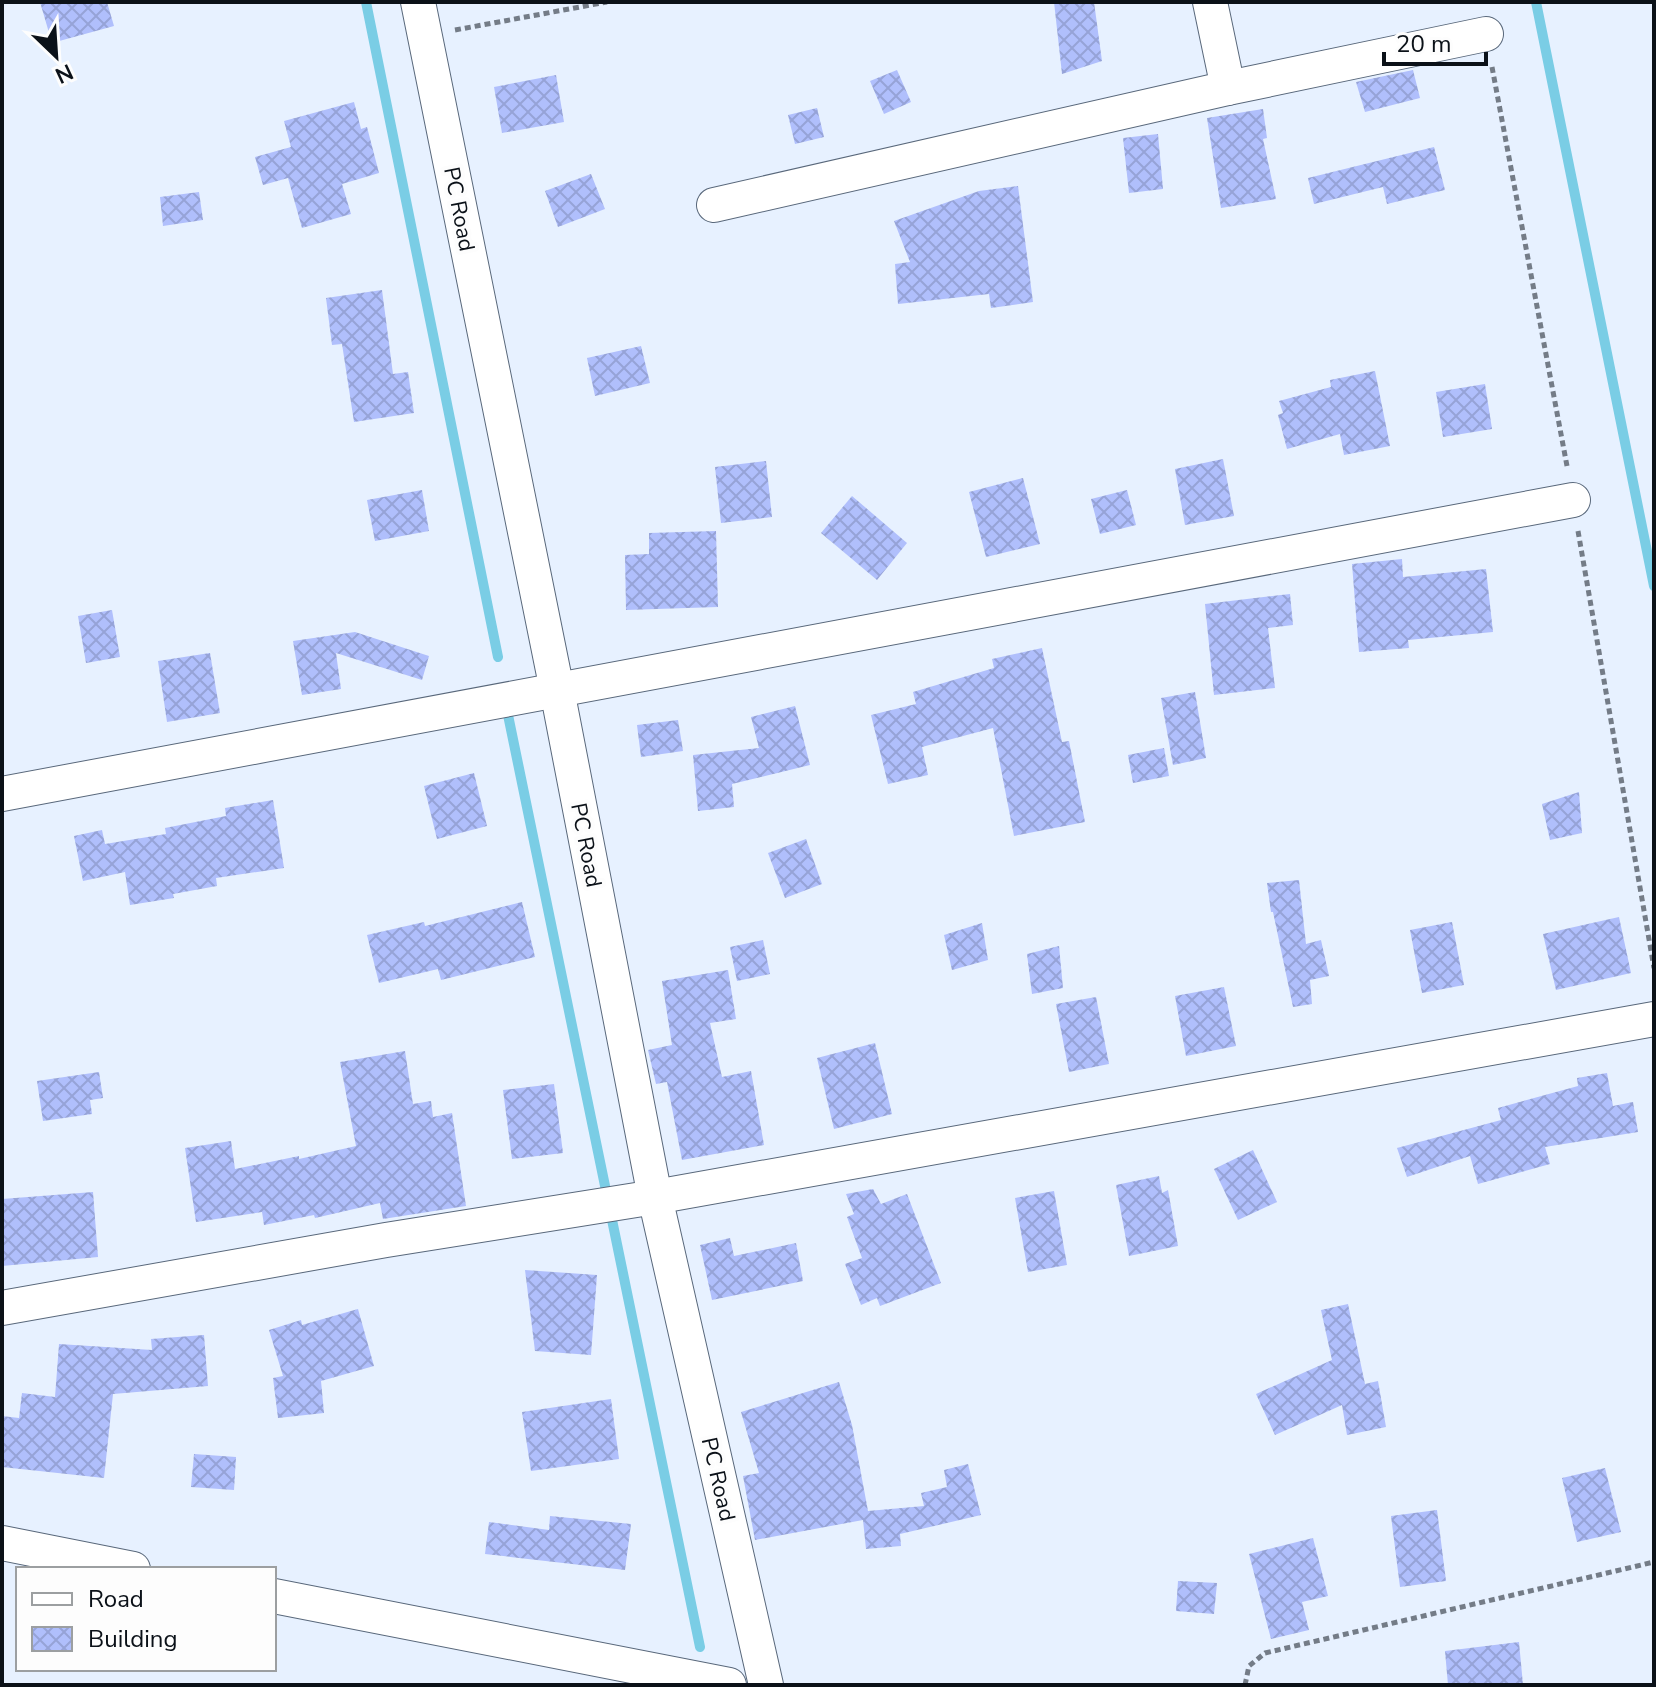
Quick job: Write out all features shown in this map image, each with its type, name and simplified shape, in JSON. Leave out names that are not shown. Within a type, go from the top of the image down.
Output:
[{"type":"street","name":"PC Road","points":[[418,2],[557,690],[624,1201],[766,1685]]},
{"type":"street","points":[[1210,2],[1228,88]]},
{"type":"street","points":[[714,205],[1228,88],[1486,34]]},
{"type":"street","points":[[2,794],[1573,500]]},
{"type":"street","points":[[2,1308],[1654,1019]]},
{"type":"street","points":[[2,1543],[123,1567]]},
{"type":"street","points":[[276,1596],[729,1685]]},
{"type":"path","points":[[425,36],[607,2]]},
{"type":"path","points":[[1245,1685],[1249,1666],[1265,1653],[1654,1562]]},
{"type":"building","points":[[40,2],[107,2],[114,26],[52,43]]},
{"type":"building","points":[[1054,2],[1094,2],[1102,61],[1062,74]]},
{"type":"building","points":[[897,70],[911,102],[884,114],[870,81]]},
{"type":"building","points":[[1413,70],[1420,98],[1365,112],[1356,82]]},
{"type":"building","points":[[556,75],[564,122],[502,133],[494,87]]},
{"type":"building","points":[[354,102],[361,129],[367,127],[379,173],[342,184],[351,214],[302,228],[288,178],[263,185],[255,157],[291,147],[284,121]]},
{"type":"building","points":[[817,108],[824,137],[795,144],[788,115]]},
{"type":"building","points":[[1263,109],[1267,138],[1263,139],[1276,199],[1221,208],[1207,118]]},
{"type":"building","points":[[1158,134],[1163,189],[1129,193],[1123,138]]},
{"type":"building","points":[[1434,147],[1445,190],[1387,204],[1383,187],[1314,204],[1308,178]]},
{"type":"building","points":[[591,174],[605,209],[558,227],[545,191]]},
{"type":"building","points":[[1018,186],[1033,302],[991,308],[989,294],[898,304],[895,264],[910,262],[894,221],[979,191]]},
{"type":"building","points":[[199,192],[203,220],[163,226],[160,197]]},
{"type":"building","points":[[382,290],[393,374],[408,372],[414,413],[354,422],[342,344],[332,345],[326,298]]},
{"type":"building","points":[[641,346],[650,383],[595,396],[587,358]]},
{"type":"building","points":[[1375,371],[1390,446],[1344,455],[1340,434],[1287,449],[1278,415],[1283,413],[1279,401],[1331,387],[1330,380]]},
{"type":"building","points":[[1485,384],[1492,429],[1443,437],[1436,392]]},
{"type":"building","points":[[1223,459],[1234,516],[1185,525],[1175,469]]},
{"type":"building","points":[[766,461],[772,517],[721,523],[715,467]]},
{"type":"building","points":[[1023,478],[1040,544],[986,557],[969,492]]},
{"type":"building","points":[[422,490],[429,531],[375,541],[367,500]]},
{"type":"building","points":[[1127,490],[1136,525],[1100,534],[1091,499]]},
{"type":"building","points":[[852,496],[907,543],[877,580],[821,533]]},
{"type":"building","points":[[716,531],[718,607],[626,610],[625,555],[649,554],[649,533]]},
{"type":"building","points":[[1402,559],[1403,577],[1486,569],[1493,632],[1408,640],[1409,648],[1359,652],[1352,564]]},
{"type":"building","points":[[1290,594],[1293,625],[1268,628],[1275,688],[1214,695],[1205,604]]},
{"type":"building","points":[[112,610],[120,657],[86,663],[78,616]]},
{"type":"building","points":[[355,632],[429,656],[422,680],[336,653],[341,689],[302,695],[293,641]]},
{"type":"building","points":[[1042,648],[1062,742],[1069,741],[1085,822],[1014,836],[993,728],[922,747],[928,775],[888,784],[871,715],[916,704],[913,692],[994,668],[992,659]]},
{"type":"building","points":[[210,653],[220,713],[167,722],[158,661]]},
{"type":"building","points":[[1195,692],[1206,758],[1173,765],[1161,698]]},
{"type":"building","points":[[795,706],[810,765],[732,784],[734,807],[698,811],[693,755],[759,748],[751,717]]},
{"type":"building","points":[[678,720],[683,751],[641,757],[637,725]]},
{"type":"building","points":[[1164,748],[1169,776],[1133,783],[1128,755]]},
{"type":"building","points":[[474,773],[487,826],[437,839],[424,786]]},
{"type":"building","points":[[1579,792],[1582,833],[1550,840],[1542,804]]},
{"type":"building","points":[[273,800],[284,868],[216,878],[217,886],[173,894],[174,898],[130,905],[125,872],[83,881],[74,836],[102,830],[105,844],[166,834],[165,828],[226,816],[225,808]]},
{"type":"building","points":[[806,839],[822,884],[785,898],[768,853]]},
{"type":"building","points":[[1299,880],[1306,944],[1321,940],[1329,976],[1310,980],[1312,1004],[1293,1007],[1267,883]]},
{"type":"building","points":[[522,902],[535,957],[441,980],[438,969],[379,983],[367,935],[424,922],[425,926]]},
{"type":"building","points":[[1619,917],[1631,973],[1556,990],[1543,934]]},
{"type":"building","points":[[1452,922],[1464,985],[1422,993],[1410,930]]},
{"type":"building","points":[[982,923],[988,960],[952,970],[944,935]]},
{"type":"building","points":[[763,940],[770,974],[737,981],[730,947]]},
{"type":"building","points":[[1059,946],[1063,988],[1032,994],[1027,954]]},
{"type":"building","points":[[728,970],[736,1019],[710,1023],[722,1077],[751,1071],[764,1145],[682,1160],[667,1082],[656,1084],[648,1050],[672,1045],[662,981]]},
{"type":"building","points":[[1224,987],[1236,1046],[1186,1056],[1175,996]]},
{"type":"building","points":[[1096,997],[1109,1064],[1069,1072],[1056,1004]]},
{"type":"building","points":[[875,1043],[892,1114],[834,1129],[817,1058]]},
{"type":"building","points":[[405,1051],[413,1104],[431,1101],[433,1117],[452,1113],[466,1206],[383,1219],[380,1203],[315,1218],[314,1215],[264,1225],[262,1212],[196,1222],[185,1148],[231,1141],[235,1169],[356,1146],[340,1062]]},
{"type":"building","points":[[99,1072],[103,1098],[90,1100],[92,1114],[43,1121],[37,1081]]},
{"type":"building","points":[[1607,1073],[1613,1106],[1633,1102],[1638,1132],[1545,1147],[1550,1164],[1478,1184],[1470,1156],[1407,1177],[1397,1148],[1501,1120],[1498,1108],[1578,1086],[1577,1078]]},
{"type":"building","points":[[554,1084],[563,1153],[512,1159],[503,1090]]},
{"type":"building","points":[[1253,1150],[1277,1202],[1238,1220],[1214,1169]]},
{"type":"building","points":[[1159,1176],[1162,1193],[1168,1190],[1178,1246],[1129,1256],[1116,1185]]},
{"type":"building","points":[[873,1189],[881,1204],[907,1194],[941,1283],[880,1306],[877,1298],[861,1305],[845,1264],[862,1258],[847,1217],[854,1214],[846,1194]]},
{"type":"building","points":[[1054,1191],[1067,1265],[1028,1272],[1015,1198]]},
{"type":"building","points":[[93,1192],[98,1257],[2,1266],[2,1199]]},
{"type":"building","points":[[730,1238],[734,1256],[796,1243],[803,1281],[712,1300],[700,1245]]},
{"type":"building","points":[[525,1270],[597,1275],[591,1355],[535,1351]]},
{"type":"building","points":[[1348,1304],[1365,1384],[1378,1381],[1386,1427],[1347,1435],[1342,1405],[1275,1435],[1256,1394],[1332,1360],[1321,1310]]},
{"type":"building","points":[[358,1309],[374,1366],[321,1381],[324,1413],[278,1418],[273,1378],[283,1376],[269,1330],[301,1320],[302,1325]]},
{"type":"building","points":[[204,1335],[208,1386],[113,1394],[104,1478],[2,1467],[2,1416],[19,1418],[22,1393],[55,1397],[59,1344],[152,1350],[151,1339]]},
{"type":"building","points":[[839,1382],[852,1425],[868,1511],[924,1506],[921,1493],[947,1487],[944,1470],[968,1464],[981,1515],[900,1534],[901,1546],[866,1549],[863,1520],[755,1540],[743,1476],[759,1473],[741,1412]]},
{"type":"building","points":[[611,1399],[619,1459],[531,1471],[522,1412]]},
{"type":"building","points":[[194,1454],[236,1457],[234,1490],[191,1487]]},
{"type":"building","points":[[1605,1468],[1621,1532],[1577,1542],[1562,1478]]},
{"type":"building","points":[[1437,1510],[1446,1581],[1400,1587],[1391,1516]]},
{"type":"building","points":[[550,1516],[631,1524],[625,1570],[485,1554],[489,1522],[549,1530]]},
{"type":"building","points":[[1313,1538],[1328,1596],[1302,1602],[1309,1630],[1271,1639],[1249,1554]]},
{"type":"building","points":[[1178,1581],[1217,1583],[1214,1614],[1176,1611]]},
{"type":"building","points":[[1519,1642],[1523,1685],[1448,1685],[1445,1651]]},
{"type":"waterway","points":[[366,2],[498,657]]},
{"type":"waterway","points":[[1536,2],[1654,586]]},
{"type":"waterway","points":[[508,715],[700,1647]]}]
